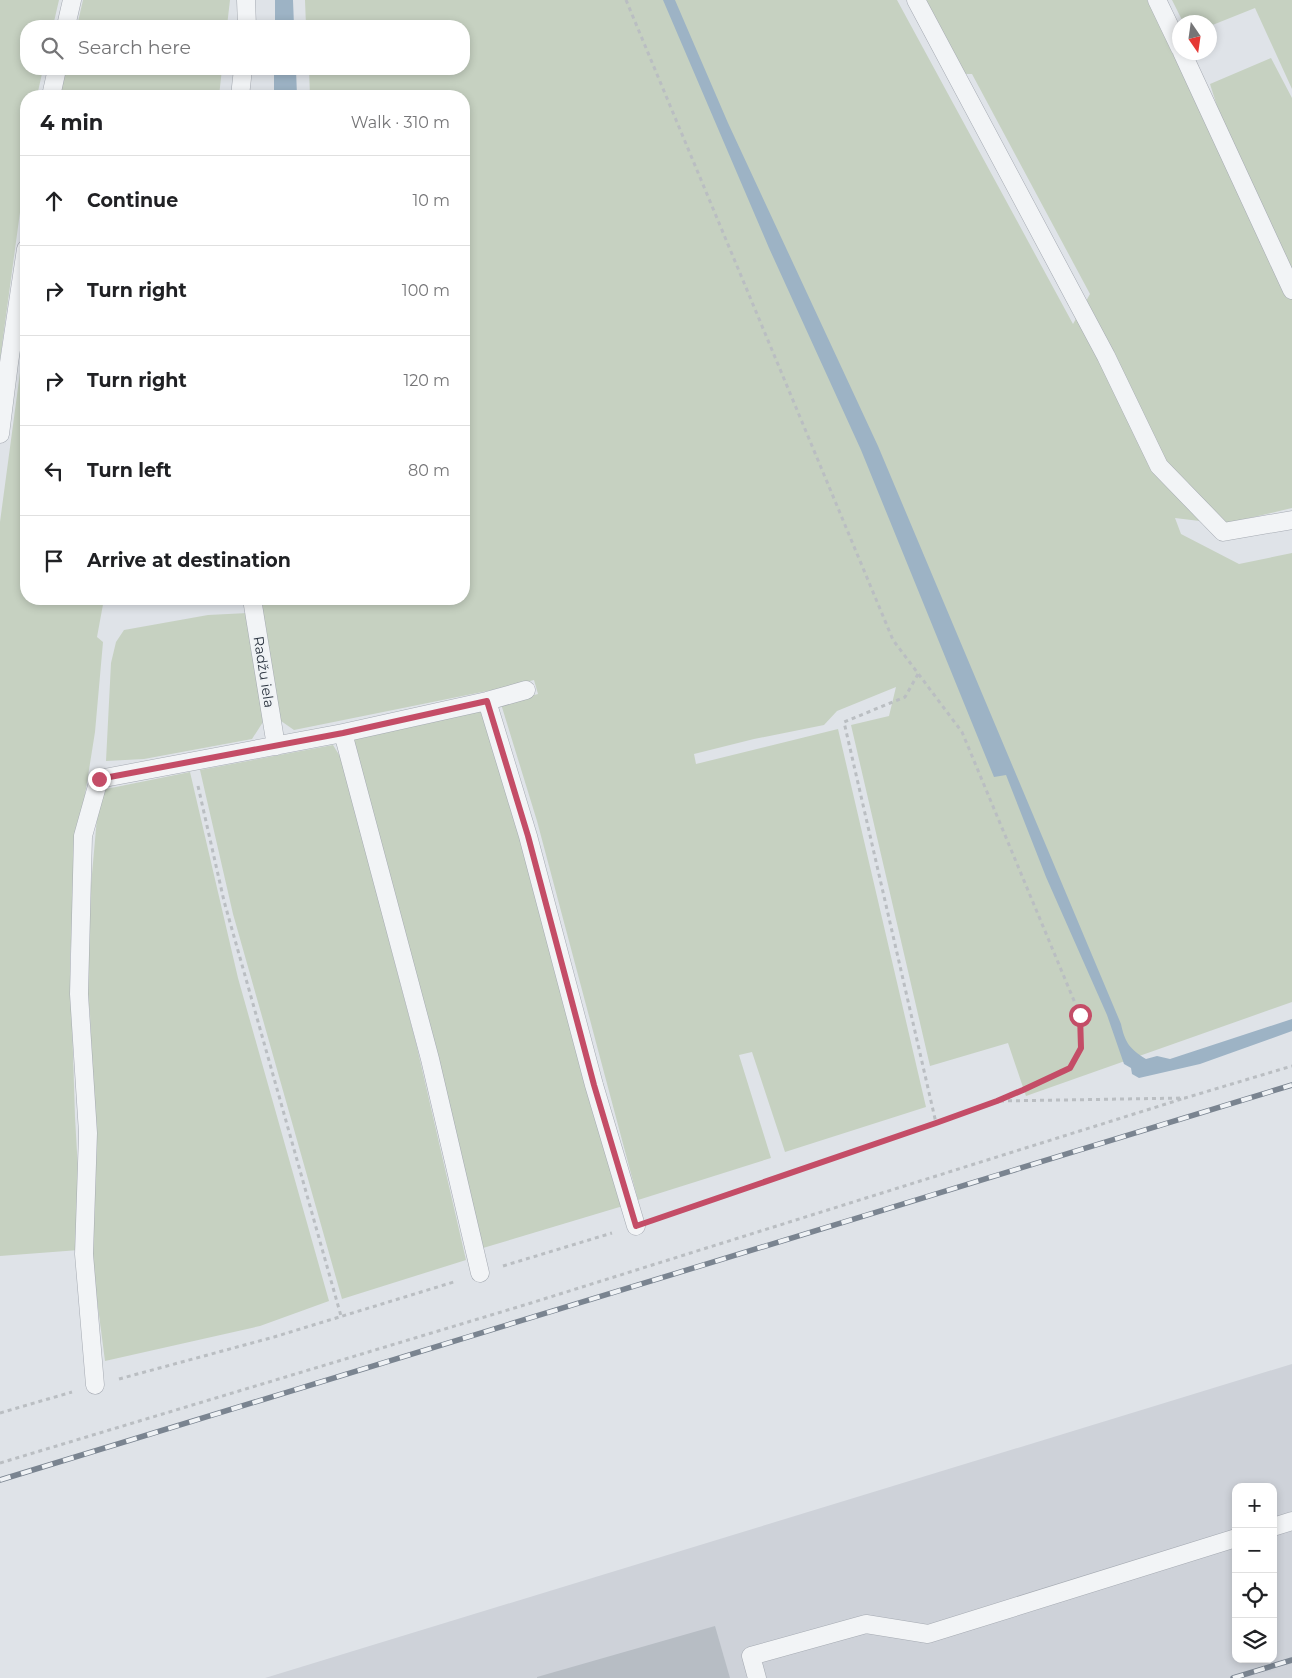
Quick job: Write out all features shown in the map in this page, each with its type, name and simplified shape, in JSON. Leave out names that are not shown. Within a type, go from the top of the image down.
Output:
[{"type":"lane","points":[[67,20],[72,0]]},
{"type":"lane","points":[[246,0],[247,20]]},
{"type":"lane","points":[[916,0],[1106,356],[1159,466],[1222,532],[1292,520]]},
{"type":"lane","points":[[1157,0],[1172,31]]},
{"type":"lane","points":[[1186,60],[1292,290]]},
{"type":"lane","points":[[52,90],[56,75]]},
{"type":"lane","points":[[241,90],[242,75]]},
{"type":"lane","points":[[0,434],[20,289]]},
{"type":"lane","name":"Radžu iela","points":[[253,605],[276,746]]},
{"type":"lane","points":[[95,1385],[84,1254],[88,1133],[79,994],[83,836],[99,779],[343,733],[487,701],[526,690]]},
{"type":"lane","points":[[487,701],[528,836],[594,1085],[636,1226]]},
{"type":"lane","points":[[343,733],[430,1059],[480,1274]]},
{"type":"lane","points":[[1277,1526],[1292,1521]]},
{"type":"lane","points":[[757,1678],[751,1656],[866,1624],[928,1634],[1232,1539]]},
{"type":"path","points":[[0,1413],[95,1385],[274,1337],[636,1226],[997,1101],[1070,1068],[1081,1048],[1080,1015],[962,732],[893,640],[626,0]]},
{"type":"path","points":[[919,674],[906,697],[844,722],[936,1123]]},
{"type":"path","points":[[192,761],[224,901],[341,1316]]},
{"type":"path","points":[[0,1463],[530,1303],[1292,1066]]},
{"type":"path","points":[[997,1101],[1185,1098]]},
{"type":"shaded area","points":[[1292,1364],[1292,1678],[265,1678]]},
{"type":"green space","points":[[0,0],[59,0],[54,20],[20,20],[20,75],[42,75],[38,90],[20,90],[20,212],[0,360]]},
{"type":"green space","points":[[83,0],[230,0],[228,20],[78,20]]},
{"type":"green space","points":[[305,0],[897,0],[1073,324],[1090,294],[972,74],[961,74],[924,0],[1147,0],[1172,51],[1172,60],[1176,60],[1250,210],[1210,84],[1271,58],[1292,98],[1292,508],[1224,524],[1175,518],[1181,534],[1239,564],[1292,553],[1292,1002],[1026,1096],[1008,1043],[930,1066],[851,725],[889,716],[896,687],[837,711],[824,725],[754,739],[694,754],[696,764],[838,729],[926,1107],[785,1152],[752,1052],[739,1055],[771,1158],[638,1200],[537,821],[501,704],[538,694],[534,680],[294,730],[281,721],[262,605],[470,605],[470,90],[310,90],[309,75],[470,75],[470,20],[306,20]]},
{"type":"green space","points":[[1172,0],[1292,0],[1292,89],[1255,8],[1217,23],[1217,15],[1180,15]]},
{"type":"green space","points":[[65,75],[221,75],[220,90],[61,90]]},
{"type":"green space","points":[[20,373],[20,605],[103,605],[97,637],[103,642],[95,732],[77,845],[70,958],[80,1206],[79,1250],[0,1256],[0,522]]},
{"type":"green space","points":[[248,613],[263,722],[252,739],[144,759],[106,761],[111,663],[116,642],[124,630],[208,615]]},
{"type":"green space","points":[[484,708],[623,1206],[483,1248],[349,738]]},
{"type":"green space","points":[[333,745],[341,758],[416,1043],[466,1260],[342,1299],[233,914],[200,770]]},
{"type":"green space","points":[[190,772],[238,978],[329,1301],[260,1326],[105,1361],[92,1261],[95,1138],[87,985],[90,897],[98,806],[106,789]]},
{"type":"water","points":[[275,0],[293,0],[294,20],[275,20]]},
{"type":"water","points":[[663,0],[675,0],[728,123],[878,446],[1121,1024],[1126,1041],[1132,1049],[1146,1059],[1157,1056],[1170,1059],[1292,1019],[1292,1031],[1200,1064],[1139,1078],[1132,1074],[1131,1068],[1124,1064],[1107,1015],[1046,877],[1006,775],[994,777],[861,450],[769,248]]},
{"type":"water","points":[[274,75],[296,75],[297,90],[274,90]]},
{"type":"building","points":[[715,1626],[730,1678],[537,1678],[537,1677]]},
{"type":"railway","points":[[0,1480],[1292,1085]]},
{"type":"railway","points":[[1233,1678],[1292,1660]]},
{"type":"route","points":[[99,779],[343,733],[487,701],[528,836],[594,1085],[636,1226],[997,1101],[1070,1068],[1081,1048],[1080,1015]]}]
